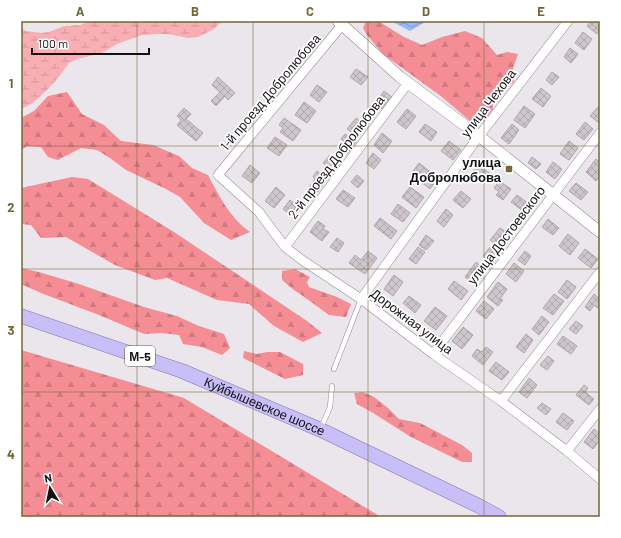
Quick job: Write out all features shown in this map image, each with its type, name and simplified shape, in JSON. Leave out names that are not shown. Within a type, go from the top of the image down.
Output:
[{"type":"highway","name":"Куйбышевское шоссе","points":[[21,316],[182,370],[321,430],[499,517]]},
{"type":"street","name":"улица Чехова","points":[[361,299],[479,136],[568,21]]},
{"type":"street","points":[[340,23],[400,77],[479,136],[600,232]]},
{"type":"street","name":"1-й проезд Добролюбова","points":[[218,175],[340,23]]},
{"type":"street","name":"2-й проезд Добролюбова","points":[[285,247],[408,83]]},
{"type":"street","name":"улица Достоевского","points":[[433,354],[600,133]]},
{"type":"street","name":"Дорожная улица","points":[[218,175],[259,212],[285,247],[361,299],[433,354],[501,401],[567,451],[600,479]]},
{"type":"street","points":[[501,401],[600,272]]},
{"type":"street","points":[[567,451],[600,409]]},
{"type":"lane","points":[[334,369],[361,299]]},
{"type":"lane","points":[[321,430],[330,407],[332,386]]},
{"type":"green space","points":[[91,21],[221,21],[214,29],[198,37],[188,38],[168,34],[142,35],[117,44],[102,53],[77,59],[69,63],[58,78],[33,103],[21,109],[21,29],[41,33],[49,32],[64,26],[80,25]]},
{"type":"green space","points":[[366,21],[378,21],[404,37],[422,45],[442,37],[465,31],[482,38],[497,55],[507,52],[518,54],[513,68],[514,82],[503,89],[492,93],[493,109],[484,121],[470,121],[442,97],[383,54],[363,28]]},
{"type":"green space","points":[[67,92],[82,114],[104,125],[121,141],[153,145],[179,156],[192,168],[208,175],[221,199],[231,213],[250,232],[231,240],[204,223],[180,197],[126,170],[97,150],[81,148],[58,160],[48,157],[41,147],[27,146],[22,150],[21,158],[21,118],[34,111],[48,96]]},
{"type":"green space","points":[[72,177],[88,179],[174,232],[307,321],[322,333],[303,342],[274,326],[249,304],[217,300],[167,278],[155,280],[115,265],[66,237],[41,238],[31,225],[21,224],[21,188]]},
{"type":"green space","points":[[21,268],[79,284],[144,307],[177,316],[199,326],[224,334],[230,348],[222,355],[202,347],[183,344],[179,335],[161,333],[144,334],[21,284]]},
{"type":"green space","points":[[295,269],[310,277],[307,282],[309,287],[337,297],[351,304],[346,317],[329,315],[282,280],[282,271]]},
{"type":"green space","points":[[21,350],[184,398],[381,517],[21,517]]},
{"type":"green space","points":[[244,351],[257,354],[280,352],[303,364],[303,375],[285,379],[243,358]]},
{"type":"green space","points":[[363,392],[374,397],[399,419],[420,423],[462,445],[472,453],[472,462],[462,462],[411,437],[357,404],[354,393]]},
{"type":"water","points":[[391,21],[427,21],[410,31]]},
{"type":"building","points":[[591,21],[600,21],[600,30],[597,34],[587,26]]},
{"type":"building","points":[[583,32],[592,39],[584,50],[575,43]]},
{"type":"building","points":[[570,48],[578,54],[571,63],[564,57]]},
{"type":"building","points":[[356,69],[368,77],[361,85],[350,77]]},
{"type":"building","points":[[552,72],[559,77],[552,85],[546,80]]},
{"type":"building","points":[[218,77],[235,93],[228,100],[225,96],[216,106],[211,101],[220,92],[212,85]]},
{"type":"building","points":[[317,85],[327,92],[319,102],[310,95]]},
{"type":"building","points":[[541,88],[551,96],[543,107],[532,99]]},
{"type":"building","points":[[384,91],[392,97],[382,109],[375,104]]},
{"type":"building","points":[[304,102],[316,111],[307,123],[295,115]]},
{"type":"building","points":[[524,106],[535,114],[525,128],[514,120]]},
{"type":"building","points":[[599,106],[600,121],[599,123],[590,116]]},
{"type":"building","points":[[184,108],[191,114],[186,119],[203,133],[196,141],[177,125],[181,120],[177,116]]},
{"type":"building","points":[[407,109],[416,116],[406,129],[397,122]]},
{"type":"building","points":[[284,118],[301,130],[293,141],[280,132],[283,128],[279,125]]},
{"type":"building","points":[[356,118],[367,126],[358,137],[347,129]]},
{"type":"building","points":[[585,122],[593,129],[584,140],[576,134]]},
{"type":"building","points":[[425,124],[437,132],[431,141],[419,132]]},
{"type":"building","points":[[512,124],[519,130],[509,144],[501,138]]},
{"type":"building","points":[[382,133],[392,141],[383,153],[374,145]]},
{"type":"building","points":[[345,134],[356,142],[347,154],[339,148],[344,141],[341,139]]},
{"type":"building","points":[[275,137],[287,145],[279,156],[267,148]]},
{"type":"building","points":[[449,141],[461,150],[453,160],[441,151]]},
{"type":"building","points":[[569,141],[578,148],[569,160],[560,154]]},
{"type":"building","points":[[373,153],[381,160],[374,169],[366,163]]},
{"type":"building","points":[[330,155],[335,156],[342,161],[334,171],[323,163]]},
{"type":"building","points":[[532,157],[541,164],[536,169],[528,163]]},
{"type":"building","points":[[596,159],[600,163],[600,176],[596,181],[586,172]]},
{"type":"building","points":[[553,162],[562,169],[555,179],[546,172]]},
{"type":"building","points":[[419,163],[438,178],[430,189],[411,174]]},
{"type":"building","points":[[250,165],[260,173],[252,183],[242,176]]},
{"type":"building","points":[[478,165],[491,174],[485,182],[473,172]]},
{"type":"building","points":[[317,171],[327,179],[318,192],[310,186],[315,179],[313,177]]},
{"type":"building","points":[[357,175],[364,181],[358,188],[351,182]]},
{"type":"building","points":[[499,181],[511,189],[503,200],[496,195],[499,192],[494,188]]},
{"type":"building","points":[[576,183],[588,192],[581,200],[569,191]]},
{"type":"building","points":[[276,187],[285,195],[274,208],[265,201]]},
{"type":"building","points":[[410,187],[424,197],[416,208],[402,197]]},
{"type":"building","points":[[343,190],[355,198],[348,207],[336,199]]},
{"type":"building","points":[[461,191],[471,199],[463,208],[453,200]]},
{"type":"building","points":[[517,195],[533,207],[527,214],[511,202]]},
{"type":"building","points":[[290,200],[298,206],[291,215],[283,209]]},
{"type":"building","points":[[398,204],[410,213],[403,222],[391,214]]},
{"type":"building","points":[[446,209],[453,215],[444,227],[437,221]]},
{"type":"building","points":[[380,218],[397,231],[391,239],[374,226]]},
{"type":"building","points":[[548,219],[559,228],[553,235],[542,227]]},
{"type":"building","points":[[318,221],[325,226],[323,229],[329,232],[322,241],[310,232]]},
{"type":"building","points":[[500,228],[511,235],[501,248],[490,240]]},
{"type":"building","points":[[568,234],[579,243],[570,255],[559,246]]},
{"type":"building","points":[[426,235],[434,241],[426,250],[419,245]]},
{"type":"building","points":[[337,238],[344,243],[338,252],[330,247]]},
{"type":"building","points":[[418,247],[425,252],[416,264],[409,259]]},
{"type":"building","points":[[490,247],[498,252],[491,262],[483,256]]},
{"type":"building","points":[[585,249],[598,259],[591,268],[578,258]]},
{"type":"building","points":[[368,251],[377,258],[365,274],[349,263],[355,255],[361,260]]},
{"type":"building","points":[[525,251],[531,256],[525,265],[518,260]]},
{"type":"building","points":[[476,262],[485,269],[474,284],[465,277]]},
{"type":"building","points":[[514,263],[524,271],[516,282],[506,274]]},
{"type":"building","points":[[394,275],[403,282],[393,296],[384,289]]},
{"type":"building","points":[[567,280],[576,287],[567,299],[558,292]]},
{"type":"building","points":[[454,281],[468,291],[461,300],[448,289]]},
{"type":"building","points":[[498,282],[507,289],[500,299],[503,300],[498,306],[487,297]]},
{"type":"building","points":[[554,294],[564,301],[553,315],[543,308]]},
{"type":"building","points":[[594,294],[600,299],[600,310],[594,305],[590,311],[585,307]]},
{"type":"building","points":[[409,296],[421,305],[415,313],[403,303]]},
{"type":"building","points":[[484,301],[494,309],[486,319],[476,311]]},
{"type":"building","points":[[435,307],[447,316],[436,330],[424,321]]},
{"type":"building","points":[[542,316],[549,322],[539,335],[532,329]]},
{"type":"building","points":[[576,321],[583,326],[576,334],[569,329]]},
{"type":"building","points":[[463,327],[473,335],[462,349],[452,341]]},
{"type":"building","points":[[526,334],[533,340],[524,353],[516,347]]},
{"type":"building","points":[[563,336],[577,346],[571,354],[557,344]]},
{"type":"building","points":[[486,347],[493,352],[483,365],[472,356],[477,349],[482,352]]},
{"type":"building","points":[[548,356],[554,361],[547,370],[540,365]]},
{"type":"building","points":[[496,362],[509,372],[502,380],[489,371]]},
{"type":"building","points":[[529,378],[537,385],[527,398],[519,392]]},
{"type":"building","points":[[584,385],[588,388],[585,392],[594,399],[589,405],[576,395]]},
{"type":"building","points":[[542,403],[551,409],[546,415],[537,408]]},
{"type":"building","points":[[563,413],[574,421],[567,430],[556,422]]},
{"type":"building","points":[[594,429],[600,434],[600,440],[593,449],[584,442]]},
{"type":"place","name":"улица Добролюбова","points":[[509,169]]}]
